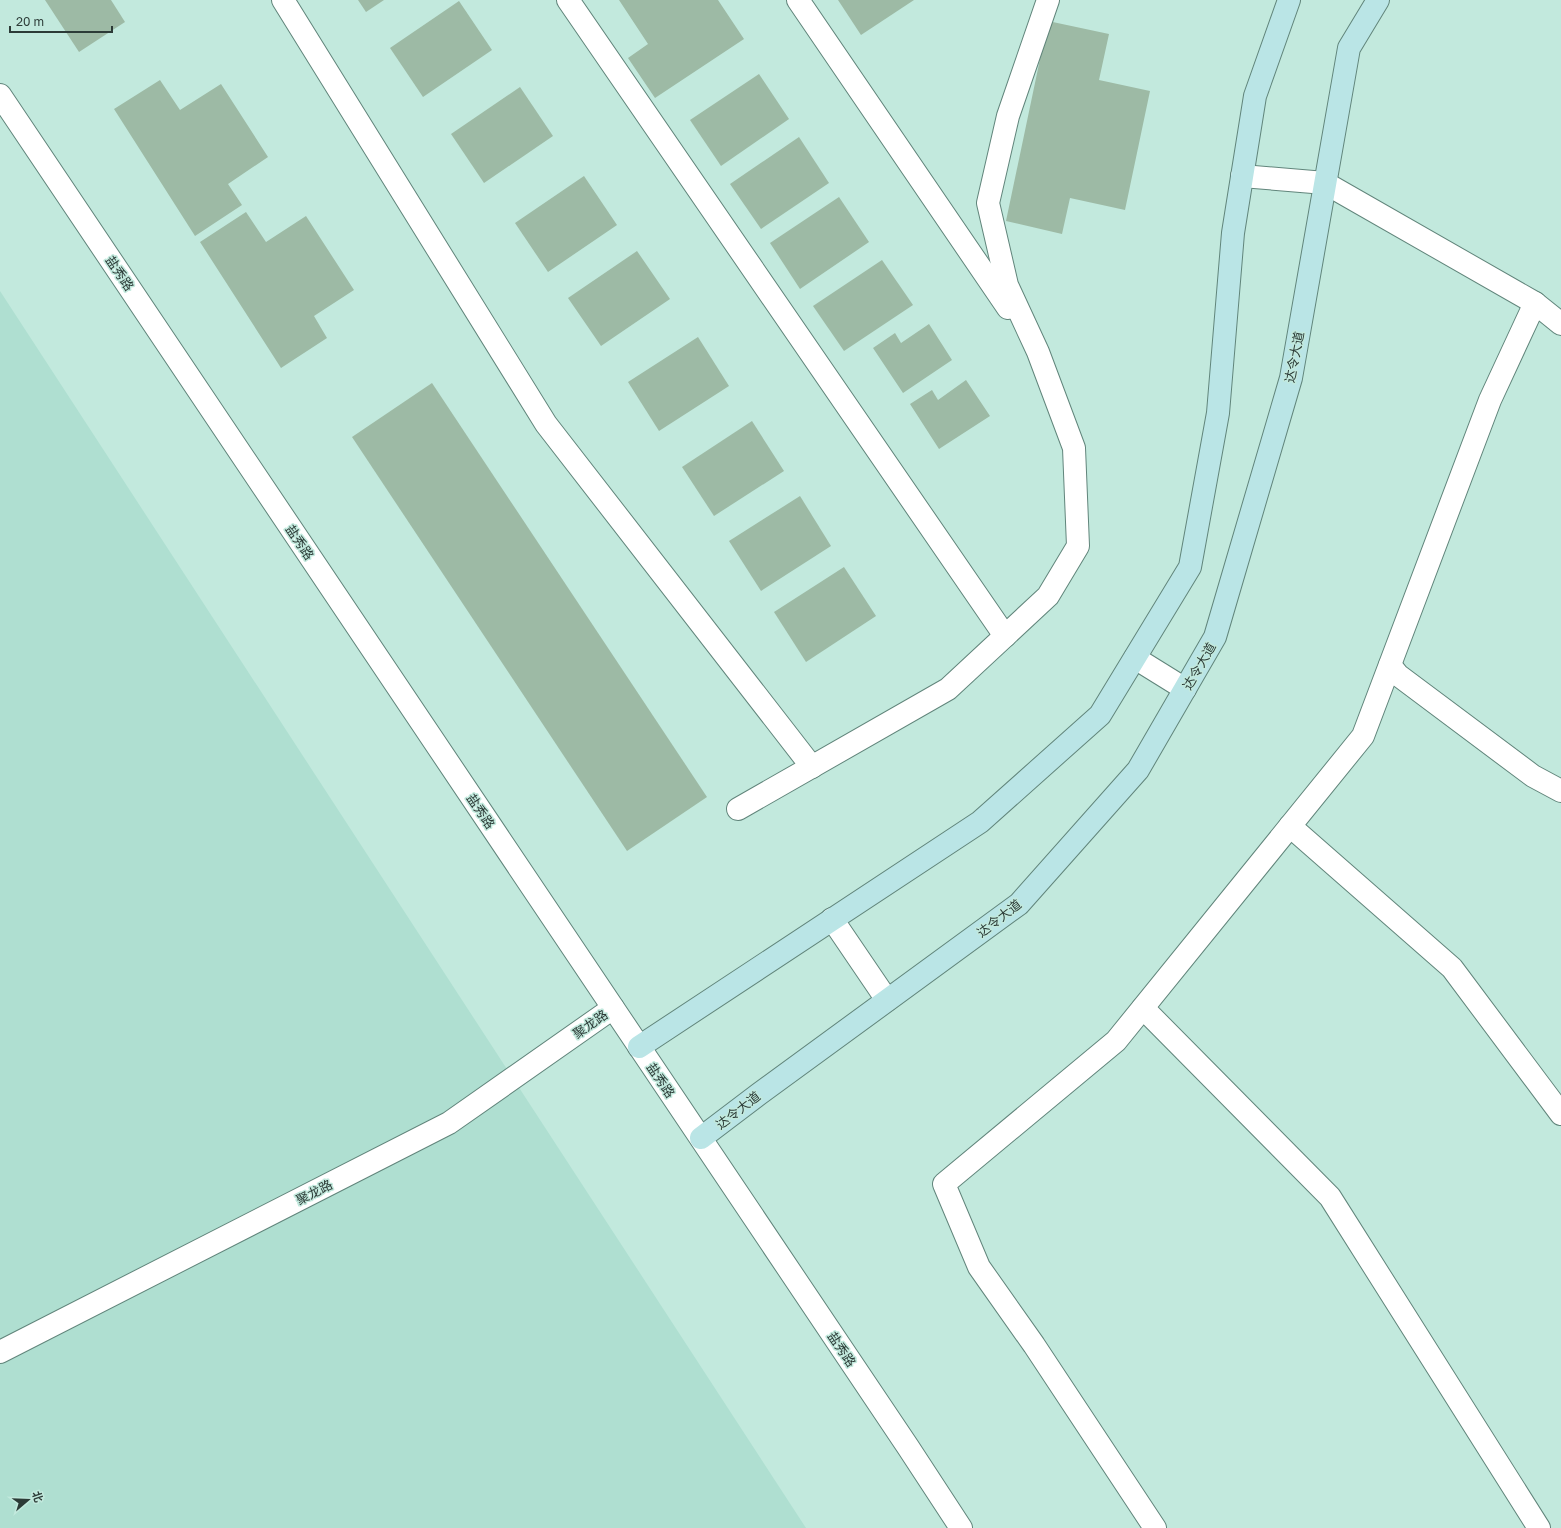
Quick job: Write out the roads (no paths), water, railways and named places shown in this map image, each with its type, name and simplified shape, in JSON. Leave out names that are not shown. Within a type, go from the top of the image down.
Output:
[{"type":"street","points":[[283,0],[546,424],[812,767]]},
{"type":"street","points":[[568,0],[1005,636]]},
{"type":"street","points":[[798,0],[1038,352]]},
{"type":"street","points":[[639,1047],[980,822],[1100,715],[1190,567],[1218,412],[1233,233],[1255,96],[1289,0]]},
{"type":"street","name":"达令大道","points":[[701,1138],[1019,904],[1138,770],[1216,637],[1291,378],[1349,48],[1378,0]]},
{"type":"street","points":[[738,809],[948,689],[1048,596],[1078,546],[1074,448],[1038,352],[1007,285],[988,203],[1008,116],[1042,4]]},
{"type":"street","name":"盐秀路","points":[[0,95],[701,1138],[961,1528]]},
{"type":"street","points":[[1242,176],[1325,182],[1535,303],[1561,324]]},
{"type":"street","points":[[1155,1528],[1034,1345],[979,1267],[944,1184],[1116,1042],[1363,736],[1490,400],[1535,303]]},
{"type":"street","points":[[1135,658],[1185,689]]},
{"type":"street","points":[[1390,665],[1398,675],[1533,776],[1561,791]]},
{"type":"street","points":[[1290,826],[1452,968],[1561,1114]]},
{"type":"street","points":[[832,919],[887,1000]]},
{"type":"street","name":"聚龙路","points":[[0,1352],[449,1122],[613,1008]]},
{"type":"street","points":[[1143,1008],[1330,1197],[1539,1528]]}]
